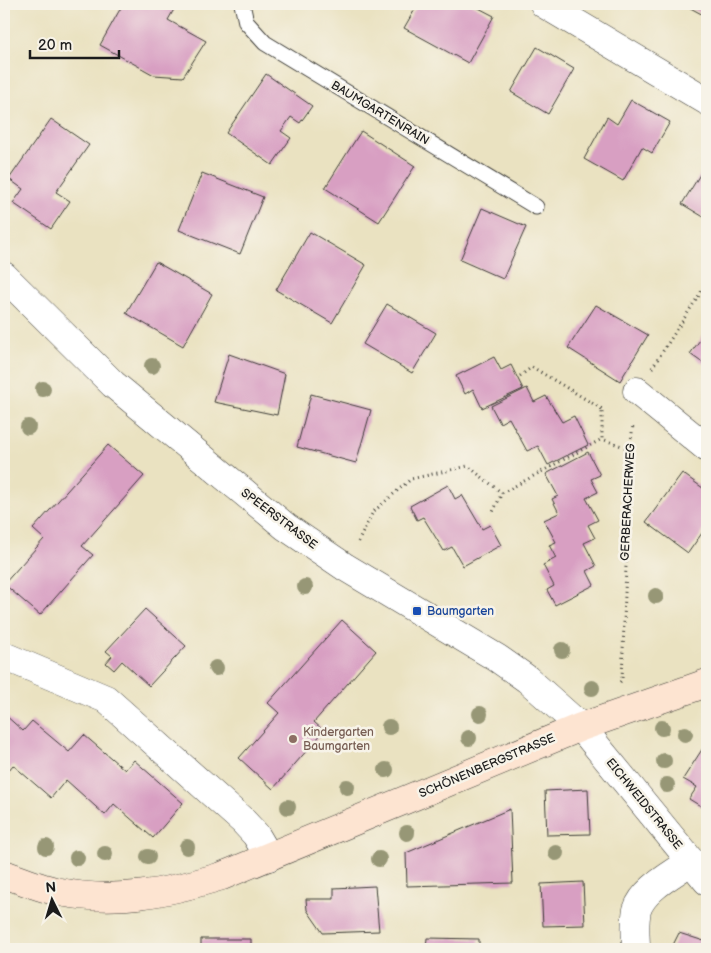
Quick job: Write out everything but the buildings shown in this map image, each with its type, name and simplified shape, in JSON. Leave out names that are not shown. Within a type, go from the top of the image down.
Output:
[{"type":"street","points":[[544,4],[707,101]]},
{"type":"street","name":"SPEERSTRASSE","points":[[4,276],[113,384],[286,527],[345,568],[497,658],[527,679],[581,727]]},
{"type":"street","points":[[637,391],[707,448]]},
{"type":"street","points":[[4,656],[106,699],[243,821],[256,835],[269,857]]},
{"type":"street","name":"SCHÖNENBERGSTRASSE","points":[[4,874],[54,891],[117,897],[175,890],[222,876],[581,727],[707,683]]},
{"type":"street","name":"EICHWEIDSTRASSE","points":[[581,727],[699,871]]},
{"type":"street","points":[[636,949],[636,921],[642,902],[654,888],[699,871]]},
{"type":"lane","name":"BAUMGARTENRAIN","points":[[242,4],[246,22],[265,43],[536,207]]},
{"type":"path","name":"GERBERACHERWEG","points":[[616,687],[622,680],[630,450],[637,391],[707,282]]},
{"type":"path","points":[[520,376],[532,367],[602,409],[602,440]]},
{"type":"path","points":[[492,514],[502,493],[602,440],[630,450]]},
{"type":"path","points":[[345,568],[373,512],[411,480],[468,466],[502,493]]},
{"type":"place","name":"Baumgarten","points":[[417,611]]},
{"type":"place","name":"Kindergarten Baumgarten","points":[[293,739]]}]
